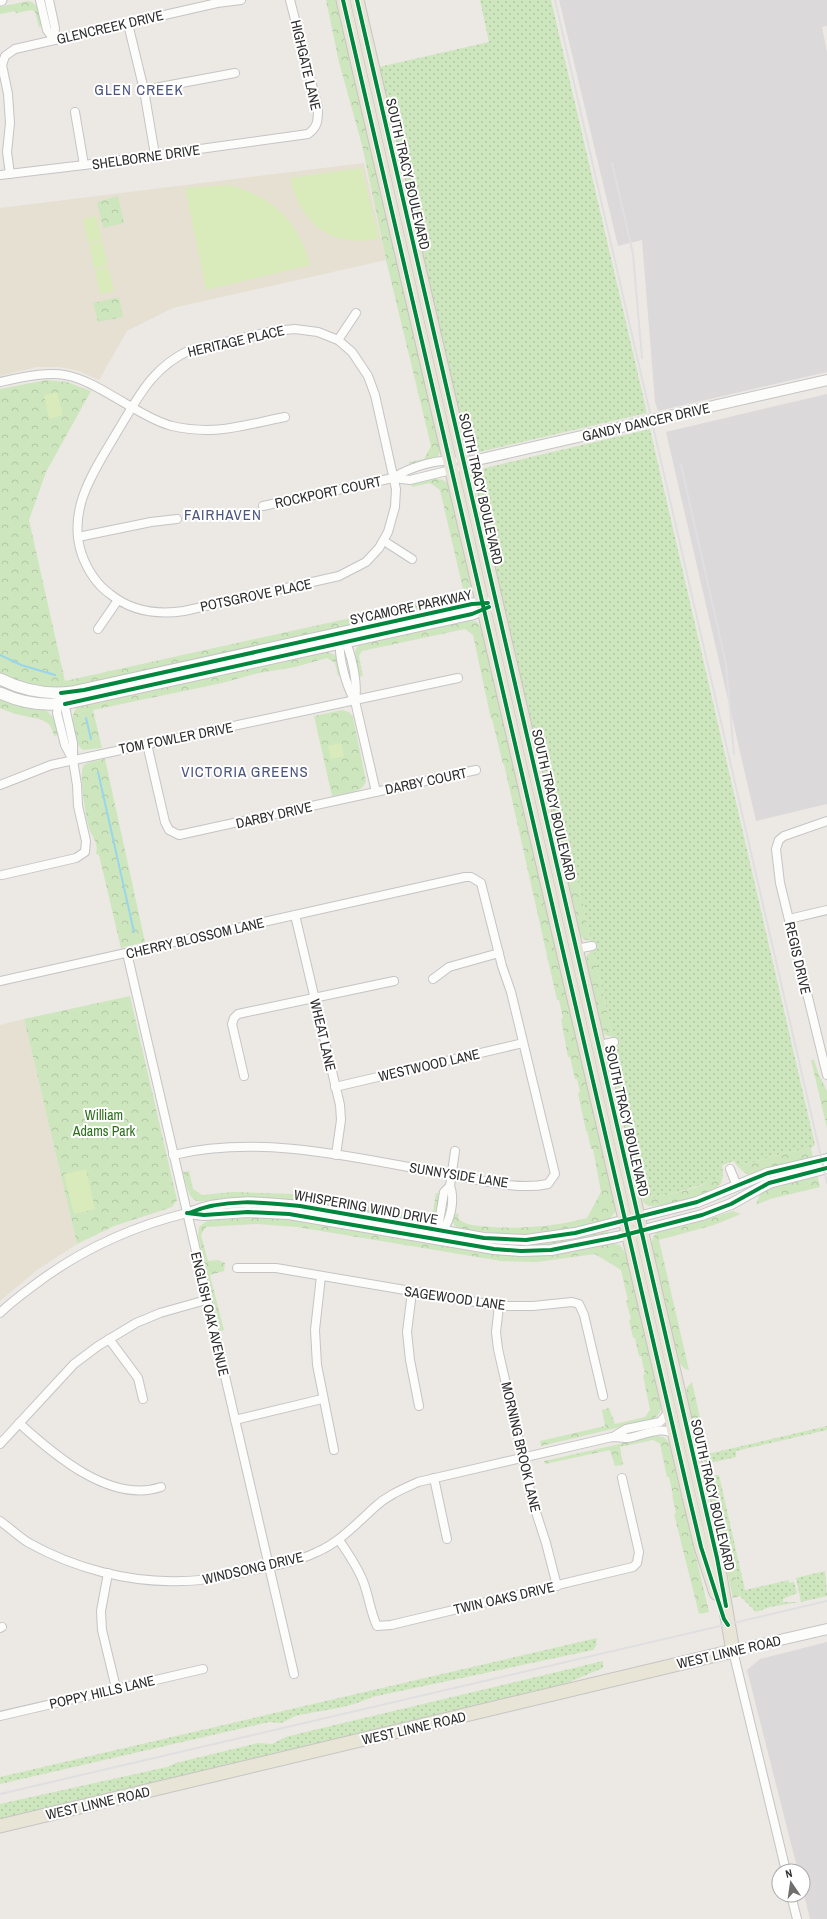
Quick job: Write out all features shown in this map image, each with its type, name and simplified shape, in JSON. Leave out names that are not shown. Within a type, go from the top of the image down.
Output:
[{"type":"main road","name":"SOUTH TRACY BOULEVARD","points":[[343,0],[669,1412],[701,1547],[724,1619],[728,1625]]},
{"type":"main road","name":"SOUTH TRACY BOULEVARD","points":[[357,0],[717,1558],[733,1651]]},
{"type":"main road","name":"SYCAMORE PARKWAY","points":[[0,693],[22,702],[47,705],[84,690],[342,639],[496,603]]},
{"type":"main road","name":"SYCAMORE PARKWAY","points":[[0,679],[61,700]]},
{"type":"main road","name":"WEST LINNE ROAD","points":[[0,1826],[733,1651]]},
{"type":"street","points":[[40,0],[47,30],[54,40]]},
{"type":"street","points":[[49,0],[55,28],[54,40]]},
{"type":"street","name":"GLENCREEK DRIVE","points":[[10,174],[7,152],[10,123],[8,94],[2,65],[5,56],[15,49],[217,3],[241,0]]},
{"type":"street","name":"HIGHGATE LANE","points":[[290,0],[318,108],[318,121],[315,130],[308,134],[292,138]]},
{"type":"street","points":[[128,24],[144,90],[155,155]]},
{"type":"street","points":[[144,90],[235,73]]},
{"type":"street","points":[[75,112],[84,165]]},
{"type":"street","name":"SHELBORNE DRIVE","points":[[0,175],[292,138]]},
{"type":"street","points":[[338,340],[356,313]]},
{"type":"street","name":"HERITAGE PLACE","points":[[78,537],[78,512],[86,485],[132,407],[153,376],[170,361],[190,350],[284,329],[312,331],[329,335],[338,340]]},
{"type":"street","name":"POTSGROVE PLACE","points":[[78,537],[85,562],[93,577],[105,590],[118,600],[131,607],[145,611],[164,613],[184,611],[339,576],[366,562],[384,541],[391,524],[395,507],[396,491],[372,385],[359,360],[338,340]]},
{"type":"street","points":[[0,382],[40,374],[65,374],[88,382],[157,421],[170,426],[208,431],[225,430],[286,417]]},
{"type":"street","name":"GANDY DANCER DRIVE","points":[[464,463],[827,380]]},
{"type":"street","name":"ROCKPORT COURT","points":[[263,506],[393,478],[408,469],[464,463]]},
{"type":"street","points":[[78,537],[151,522],[177,519]]},
{"type":"street","points":[[384,541],[412,559]]},
{"type":"street","points":[[98,629],[118,600]]},
{"type":"street","points":[[342,639],[349,690],[355,701],[376,792]]},
{"type":"street","name":"TOM FOWLER DRIVE","points":[[0,785],[41,768],[73,760],[458,678]]},
{"type":"street","points":[[2,875],[76,858],[85,852],[86,841],[78,806],[77,785],[73,760],[65,745],[61,700]]},
{"type":"street","name":"DARBY DRIVE","points":[[147,744],[165,822],[172,832],[183,835],[376,792]]},
{"type":"street","name":"DARBY COURT","points":[[376,792],[476,770]]},
{"type":"street","name":"REGIS DRIVE","points":[[827,821],[796,831],[779,840],[776,849],[780,883],[827,1075]]},
{"type":"street","name":"CHERRY BLOSSOM LANE","points":[[0,981],[465,877],[477,879],[484,889],[499,954]]},
{"type":"street","points":[[789,919],[827,910]]},
{"type":"street","name":"WHEAT LANE","points":[[296,915],[335,1087],[341,1120],[336,1155]]},
{"type":"street","points":[[576,949],[592,946]]},
{"type":"street","name":"ENGLISH OAK AVENUE","points":[[127,953],[206,1300],[294,1674]]},
{"type":"street","points":[[433,980],[449,967],[499,954]]},
{"type":"street","name":"SUNNYSIDE LANE","points":[[173,1155],[238,1146],[270,1147],[336,1155],[452,1174],[485,1181],[541,1186],[548,1184],[555,1174],[511,992],[499,954]]},
{"type":"street","points":[[244,1076],[232,1024],[234,1018],[238,1014],[315,999],[394,981]]},
{"type":"street","points":[[599,1045],[614,1042]]},
{"type":"street","name":"WESTWOOD LANE","points":[[335,1087],[523,1043]]},
{"type":"street","points":[[441,1235],[448,1223],[453,1194],[450,1186],[456,1150]]},
{"type":"street","name":"WHISPERING WIND DRIVE","points":[[0,1313],[15,1298],[79,1254],[117,1235],[140,1226],[187,1214],[204,1215],[257,1212],[289,1214],[441,1235],[526,1240],[562,1236],[697,1202],[768,1173],[827,1159]]},
{"type":"street","name":"WHISPERING WIND DRIVE","points":[[441,1235],[498,1250],[530,1251],[568,1248],[702,1215],[731,1204],[769,1183],[827,1168]]},
{"type":"street","points":[[730,1169],[737,1186]]},
{"type":"street","name":"SAGEWOOD LANE","points":[[237,1268],[276,1268],[499,1306],[533,1306],[572,1302],[579,1304],[584,1315],[603,1396]]},
{"type":"street","points":[[321,1276],[315,1330],[317,1365],[322,1399],[334,1450]]},
{"type":"street","points":[[412,1292],[407,1332],[410,1360],[419,1406]]},
{"type":"street","points":[[0,1444],[74,1364],[109,1339],[136,1323],[160,1313],[206,1300]]},
{"type":"street","name":"MORNING BROOK LANE","points":[[499,1306],[496,1332],[498,1349],[535,1511],[546,1543],[557,1586]]},
{"type":"street","points":[[109,1339],[138,1378],[143,1399]]},
{"type":"street","points":[[235,1420],[322,1399]]},
{"type":"street","name":"WINDSONG DRIVE","points":[[0,1521],[28,1542],[61,1558],[108,1573],[138,1578],[181,1582],[226,1576],[296,1560],[317,1552],[339,1540],[377,1505],[393,1494],[418,1482],[612,1437],[626,1429],[660,1422],[669,1412]]},
{"type":"street","points":[[19,1423],[48,1450],[89,1475],[110,1484],[132,1490],[150,1491],[162,1487]]},
{"type":"street","name":"WINDSONG DRIVE","points":[[612,1437],[628,1438],[662,1430],[671,1432],[675,1435]]},
{"type":"street","points":[[434,1478],[447,1539]]},
{"type":"street","name":"TWIN OAKS DRIVE","points":[[339,1540],[357,1567],[364,1582],[371,1614],[377,1626],[390,1625],[628,1570],[637,1563],[639,1552],[622,1478]]},
{"type":"street","points":[[108,1573],[101,1611],[102,1630],[116,1688]]},
{"type":"street","name":"WEST LINNE ROAD","points":[[733,1651],[827,1629]]},
{"type":"street","name":"SOUTH TRACY BOULEVARD","points":[[733,1651],[784,1863]]},
{"type":"street","name":"POPPY HILLS LANE","points":[[0,1716],[203,1669]]},
{"type":"street","points":[[794,1903],[797,1919]]},
{"type":"shaded area","points":[[559,0],[827,0],[827,26],[822,27],[827,52],[827,372],[658,411],[655,402],[642,240],[618,246]]},
{"type":"shaded area","points":[[364,163],[386,260],[173,308],[127,331],[99,380],[79,371],[59,367],[37,367],[0,376],[0,208]]},
{"type":"shaded area","points":[[827,394],[827,804],[756,821],[666,432]]},
{"type":"shaded area","points":[[24,1019],[77,1244],[37,1270],[0,1301],[0,1025]]},
{"type":"shaded area","points":[[827,1642],[827,1919],[810,1919],[806,1903],[811,1903],[811,1863],[796,1863],[747,1670],[760,1659]]},
{"type":"green space","points":[[326,0],[336,0],[440,447],[440,452],[437,458],[410,466],[409,462],[424,459],[431,446],[386,260],[362,145],[339,62]]},
{"type":"green space","points":[[480,0],[551,0],[647,413],[479,452],[470,449],[466,442],[379,67],[489,42]]},
{"type":"green space","points":[[28,1],[35,4],[37,7],[42,26],[39,27],[35,12],[32,10],[0,14],[0,7]]},
{"type":"green space","points":[[362,168],[379,239],[361,241],[346,240],[332,236],[320,230],[310,221],[302,209],[295,195],[290,178]]},
{"type":"green space","points":[[230,185],[246,190],[259,197],[282,213],[299,236],[310,265],[206,290],[185,188]]},
{"type":"green space","points":[[118,196],[124,223],[103,228],[97,202]]},
{"type":"green space","points":[[96,216],[102,240],[88,243],[83,219]]},
{"type":"green space","points":[[102,241],[108,265],[94,269],[89,244]]},
{"type":"green space","points":[[108,267],[114,291],[100,294],[95,270]]},
{"type":"green space","points":[[119,297],[123,317],[98,322],[93,303]]},
{"type":"green space","points":[[47,380],[67,382],[91,391],[46,472],[29,520],[65,681],[464,593],[440,490],[430,483],[412,487],[411,484],[425,480],[436,479],[445,481],[448,484],[471,586],[471,593],[465,600],[72,687],[35,685],[0,674],[0,389]]},
{"type":"green space","points":[[57,392],[63,415],[49,419],[44,395]]},
{"type":"green space","points":[[650,429],[815,1145],[811,1148],[773,1156],[738,1167],[734,1161],[722,1165],[723,1175],[715,1179],[689,1189],[654,1198],[650,1196],[648,1192],[615,1046],[617,1045],[615,1037],[613,1037],[574,864],[564,864],[475,480],[479,472],[485,468]]},
{"type":"green space","points":[[470,620],[477,622],[482,629],[615,1206],[615,1212],[609,1220],[575,1228],[533,1234],[515,1235],[461,1229],[454,1225],[453,1221],[453,1213],[459,1214],[458,1218],[466,1223],[508,1228],[548,1226],[574,1221],[587,1218],[601,1192],[593,1149],[591,1149],[586,1131],[578,1093],[580,1092],[577,1079],[575,1079],[570,1057],[568,1057],[559,1000],[557,1000],[504,764],[491,719],[473,635],[465,629],[362,651],[359,656],[363,676],[358,677],[355,659],[356,650],[361,643]]},
{"type":"green space","points":[[327,651],[336,656],[342,675],[338,676],[335,663],[327,658],[295,667],[259,673],[222,683],[93,710],[102,748],[83,750],[76,741],[73,720],[76,709],[80,705]]},
{"type":"green space","points":[[0,698],[47,711],[54,719],[58,735],[54,736],[50,726],[40,719],[12,713],[0,708]]},
{"type":"green space","points":[[342,710],[349,712],[353,717],[366,781],[361,788],[357,790],[347,794],[332,796],[314,716]]},
{"type":"green space","points":[[341,743],[344,756],[331,759],[328,746]]},
{"type":"green space","points":[[105,759],[145,942],[121,948],[99,855],[96,854],[97,846],[88,823],[82,785],[82,769],[84,765]]},
{"type":"green space","points":[[564,864],[574,864],[591,941],[583,939],[580,934]]},
{"type":"green space","points":[[593,950],[613,1037],[605,1035],[602,1029],[586,961],[587,955]]},
{"type":"green space","name":"William Adams Park","points":[[130,996],[177,1200],[172,1207],[114,1226],[77,1244],[24,1019]]},
{"type":"green space","points":[[615,1046],[650,1196],[654,1198],[695,1188],[723,1175],[721,1183],[714,1190],[668,1204],[651,1206],[646,1205],[643,1202],[608,1057],[609,1051]]},
{"type":"green space","points":[[811,1060],[814,1060],[827,1091],[827,1128]]},
{"type":"green space","points":[[811,1148],[813,1158],[751,1175],[745,1173],[738,1167],[773,1156]]},
{"type":"green space","points":[[86,1169],[95,1209],[74,1214],[64,1174]]},
{"type":"green space","points":[[189,1171],[193,1189],[202,1195],[233,1192],[293,1194],[425,1216],[433,1211],[436,1193],[440,1193],[436,1215],[431,1222],[427,1223],[226,1199],[206,1201],[195,1200],[188,1192],[183,1172]]},
{"type":"green space","points":[[817,1174],[820,1187],[770,1199],[756,1205],[760,1194],[765,1189]]},
{"type":"green space","points":[[733,1211],[741,1214],[714,1225],[659,1240],[689,1370],[685,1369],[679,1363],[652,1246],[653,1239],[660,1231]]},
{"type":"green space","points":[[261,1217],[289,1219],[505,1255],[555,1254],[611,1243],[620,1245],[626,1254],[661,1405],[660,1412],[655,1418],[650,1420],[541,1446],[540,1441],[605,1426],[602,1410],[609,1408],[615,1424],[645,1417],[650,1410],[643,1375],[645,1374],[635,1338],[633,1338],[629,1320],[631,1319],[626,1301],[628,1300],[621,1270],[595,1254],[537,1262],[501,1261],[297,1227],[257,1224],[206,1227],[201,1235],[208,1261],[218,1260],[225,1263],[224,1271],[210,1275],[224,1330],[220,1331],[198,1236],[199,1227],[207,1221]]},
{"type":"green space","points":[[609,1229],[608,1233],[553,1245],[513,1249],[459,1236],[479,1239]]},
{"type":"green space","points":[[692,1382],[710,1463],[704,1461],[700,1456],[686,1394],[687,1387]]},
{"type":"green space","points":[[827,1426],[827,1430],[736,1451],[736,1457],[710,1463],[708,1454]]},
{"type":"green space","points":[[655,1436],[664,1437],[669,1443],[709,1612],[699,1614],[674,1514],[676,1513],[673,1495],[669,1477],[667,1477],[660,1444],[653,1440],[620,1447],[623,1465],[615,1466],[610,1450],[545,1464],[544,1461]]},
{"type":"green space","points":[[713,1475],[719,1475],[745,1590],[789,1580],[789,1583],[794,1582],[797,1593],[783,1599],[783,1602],[799,1602],[770,1607],[756,1612],[740,1596]]},
{"type":"green space","points":[[713,1475],[740,1596],[733,1598],[707,1485],[708,1478]]},
{"type":"green space","points":[[825,1571],[827,1596],[801,1602],[796,1578]]},
{"type":"green space","points":[[597,1638],[596,1646],[593,1650],[372,1697],[345,1706],[297,1716],[281,1723],[269,1722],[0,1784],[0,1777]]},
{"type":"green space","points":[[603,1661],[603,1668],[545,1692],[0,1822],[0,1804],[167,1767],[176,1763],[258,1743],[272,1744],[286,1737]]},
{"type":"waterway","points":[[0,655],[21,665],[55,675]]},
{"type":"waterway","points":[[86,718],[91,739]]},
{"type":"waterway","points":[[98,772],[134,932]]},
{"type":"railway","points":[[555,0],[827,1183]]},
{"type":"railway","points":[[612,163],[633,254],[642,358]]},
{"type":"railway","points":[[681,465],[726,664],[734,754]]},
{"type":"railway","points":[[0,1794],[827,1601]]},
{"type":"cycle path","points":[[343,0],[691,1505],[701,1547],[724,1619],[728,1625]]},
{"type":"cycle path","points":[[357,0],[717,1558],[726,1606]]},
{"type":"cycle path","points":[[61,693],[84,690],[472,604],[488,603]]},
{"type":"cycle path","points":[[65,704],[472,614],[489,607]]},
{"type":"cycle path","points":[[189,1213],[202,1208],[230,1203],[272,1203],[300,1206],[484,1238],[526,1240],[575,1233],[697,1202],[768,1173],[827,1159]]},
{"type":"cycle path","points":[[187,1213],[204,1215],[248,1212],[289,1214],[494,1249],[521,1251],[551,1250],[617,1237],[702,1215],[731,1204],[769,1183],[827,1168]]},
{"type":"district","name":"GLEN CREEK","points":[[139,90]]},
{"type":"district","name":"FAIRHAVEN","points":[[223,515]]},
{"type":"district","name":"VICTORIA GREENS","points":[[245,772]]}]
